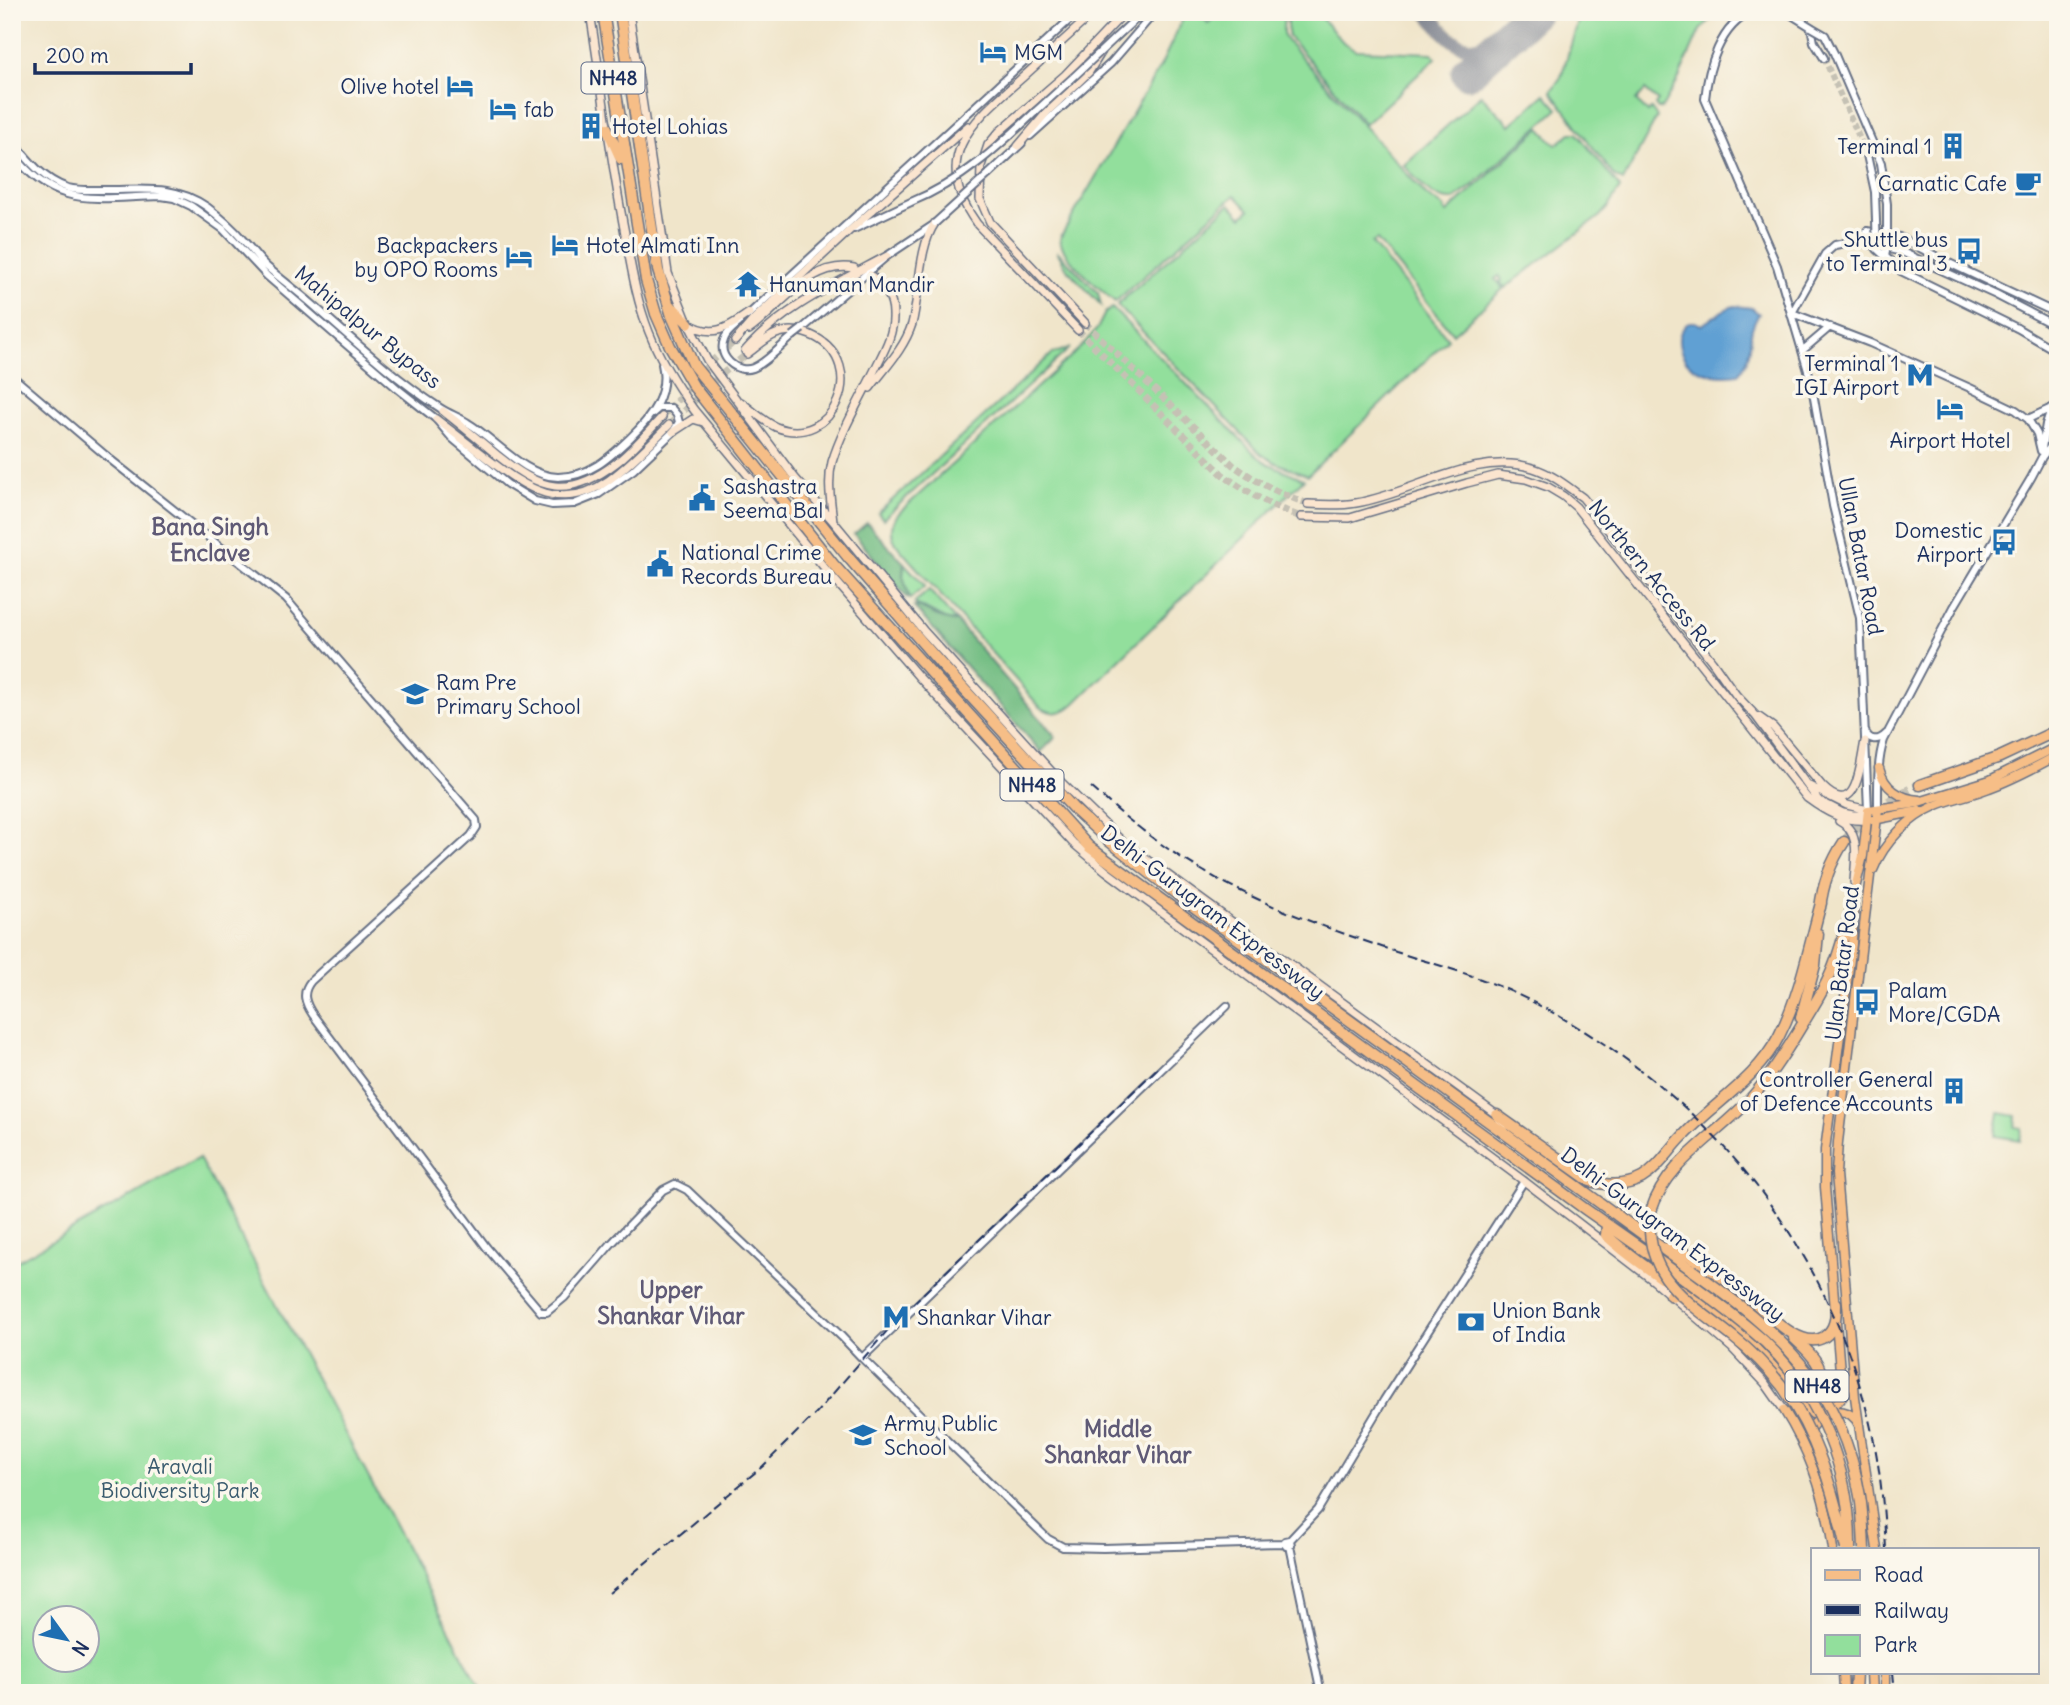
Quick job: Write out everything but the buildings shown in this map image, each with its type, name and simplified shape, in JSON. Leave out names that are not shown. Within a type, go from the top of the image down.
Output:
[{"type":"highway","name":"NH48","points":[[603,12],[628,173]]},
{"type":"highway","name":"NH48","points":[[620,12],[658,270],[667,301]]},
{"type":"highway","points":[[607,128],[628,173]]},
{"type":"highway","name":"Delhi-Gurugram Expressway","points":[[628,173],[646,280],[656,314],[670,346],[694,387],[833,564],[1089,847],[1685,1279],[1765,1343],[1808,1396],[1828,1434],[1841,1471],[1849,1513],[1848,1548]]},
{"type":"highway","points":[[667,301],[688,323]]},
{"type":"highway","name":"Delhi-Gurugram Expressway","points":[[667,301],[697,370],[864,576],[1073,808],[1109,841],[1179,896],[1663,1248],[1765,1325],[1792,1352],[1821,1392],[1843,1435],[1861,1499],[1864,1548]]},
{"type":"highway","points":[[1920,785],[2000,757],[2058,730]]},
{"type":"highway","points":[[1792,1041],[1803,1013],[1815,965],[1825,878],[1844,842]]},
{"type":"highway","points":[[1497,1115],[1590,1181],[1619,1185],[1649,1173],[1683,1136],[1754,1073],[1772,1048],[1801,978],[1821,903]]},
{"type":"highway","points":[[1848,1548],[1819,1454],[1804,1422],[1783,1388],[1737,1339],[1677,1293],[1662,1274],[1653,1255],[1650,1236],[1651,1211],[1659,1191],[1676,1166],[1752,1098],[1779,1062],[1826,986],[1853,906]]},
{"type":"highway","points":[[1607,1225],[1606,1236],[1695,1299],[1760,1352],[1813,1413]]},
{"type":"highway","points":[[1663,1248],[1684,1252],[1749,1297],[1781,1325],[1817,1363],[1821,1372],[1818,1383],[1810,1390],[1797,1391],[1786,1383]]},
{"type":"highway","points":[[1670,1295],[1695,1299]]},
{"type":"highway","points":[[1781,1325],[1805,1339],[1820,1339],[1833,1328],[1836,1303]]},
{"type":"highway","points":[[1855,1693],[1856,1674]]},
{"type":"highway","points":[[1871,1674],[1872,1693]]},
{"type":"main road","points":[[590,12],[607,128],[639,302],[649,332],[676,386],[704,422],[918,676],[1073,843],[1172,921],[1524,1181],[1670,1295],[1732,1348],[1765,1383],[1807,1451],[1828,1515],[1833,1547]]},
{"type":"main road","points":[[629,12],[668,273],[688,323],[707,360],[795,478],[923,630],[1061,782],[1101,822],[1124,843],[1497,1115],[1507,1133]]},
{"type":"main road","points":[[854,268],[835,267],[812,276],[737,338],[754,318],[849,231],[1094,12]]},
{"type":"main road","points":[[1085,323],[990,222],[981,198],[979,176],[985,152],[999,132],[1065,75],[1125,12]]},
{"type":"main road","points":[[1018,146],[1047,112],[1094,66],[1108,31]]},
{"type":"main road","points":[[982,114],[966,135],[958,152],[957,183],[963,203],[988,237],[1078,330]]},
{"type":"main road","points":[[848,424],[909,332],[926,241],[935,223]]},
{"type":"main road","points":[[732,395],[769,424],[790,431],[807,430],[822,422],[838,399],[842,384],[838,362],[828,346],[813,336],[793,331],[782,332],[746,352],[764,331],[782,316],[887,256]]},
{"type":"main road","points":[[833,521],[830,474],[835,453],[888,341],[893,323],[890,298],[882,284],[870,275]]},
{"type":"main road","points":[[688,323],[700,330],[713,331],[736,323],[749,313]]},
{"type":"main road","points":[[443,411],[523,474],[550,487],[581,483],[602,473],[626,454],[662,417]]},
{"type":"main road","points":[[436,419],[519,483],[534,491],[562,496],[586,492],[608,480],[671,429],[693,419],[704,422]]},
{"type":"main road","name":"Northern Access Rd","points":[[1308,504],[1333,506],[1357,503],[1473,467],[1498,464],[1534,468],[1557,479],[1583,498],[1736,695],[1755,715],[1818,800],[1843,813],[1857,816],[1873,810]]},
{"type":"main road","name":"Northern Access Rd","points":[[1301,517],[1350,518],[1498,475],[1526,479],[1548,487],[1563,496],[1584,518],[1807,798],[1841,818],[1856,821],[1877,820],[1928,804]]},
{"type":"main road","points":[[1584,518],[1592,511]]},
{"type":"main road","points":[[1755,715],[1773,727],[1826,791],[1839,796],[1851,793],[1857,786],[1865,741]]},
{"type":"main road","points":[[1869,883],[1876,863],[1891,840],[1928,804],[1990,780],[2058,746]]},
{"type":"main road","points":[[1873,810],[1928,804],[1989,788],[2058,755]]},
{"type":"main road","points":[[1879,768],[1885,783],[1898,795],[1928,804]]},
{"type":"main road","points":[[1807,798],[1823,813],[1846,824],[1853,832],[1856,842],[1854,893]]},
{"type":"main road","name":"Ulan Batar Road","points":[[1873,810],[1877,820],[1836,1174],[1852,1360],[1876,1545]]},
{"type":"main road","name":"Ulan Batar Road","points":[[1824,1411],[1839,1377],[1840,1358],[1825,1160],[1852,944],[1854,893],[1863,856],[1867,821],[1873,810]]},
{"type":"main road","points":[[1784,1410],[1813,1413],[1834,1406],[1846,1391],[1852,1360]]},
{"type":"main road","points":[[1807,1451],[1810,1429],[1818,1419],[1830,1413],[1841,1410],[1850,1414],[1857,1420],[1860,1428]]},
{"type":"main road","points":[[1833,1547],[1840,1532],[1855,1525],[1867,1528],[1876,1545]]},
{"type":"main road","points":[[1843,1674],[1844,1693]]},
{"type":"main road","points":[[1885,1674],[1885,1693]]},
{"type":"street","points":[[849,231],[949,184],[979,162],[1143,12]]},
{"type":"street","points":[[1075,13],[727,334],[722,344],[726,358],[737,368],[754,367],[887,256],[935,223],[1111,63],[1156,12]]},
{"type":"street","name":"Ullan Batar Road","points":[[1752,12],[1733,23],[1723,38],[1707,83],[1705,99],[1777,266],[1811,381],[1835,517],[1860,618],[1865,741],[1873,810]]},
{"type":"street","points":[[1787,12],[1825,35],[1881,163],[1887,204],[1885,258]]},
{"type":"street","points":[[1811,27],[1814,42],[1824,58]]},
{"type":"street","name":"Mahipalpur Bypass","points":[[12,140],[35,167],[49,178],[70,188],[166,190],[180,192],[197,201],[228,225],[265,265],[384,366],[443,411],[468,423],[525,465],[543,474],[558,477],[577,475],[603,463],[635,434],[660,400],[664,382],[662,360]]},
{"type":"street","name":"Mahipalpur Bypass","points":[[12,152],[32,175],[66,195],[80,198],[161,196],[181,201],[203,214],[223,229],[267,276],[436,419]]},
{"type":"street","points":[[1867,155],[1875,192],[1877,249],[1885,258],[1901,271],[2017,328],[2058,352]]},
{"type":"street","points":[[1863,243],[1867,230],[1899,237],[2058,314]]},
{"type":"street","points":[[2041,454],[2037,434],[2028,419],[2016,410],[1830,327],[1792,313],[1825,254],[1835,245],[1848,241],[1912,257],[1996,295],[2058,329]]},
{"type":"street","points":[[1803,351],[1830,327]]},
{"type":"street","points":[[12,376],[111,460],[286,599],[475,820],[477,827],[471,836],[310,981],[304,997],[313,1015],[487,1248],[537,1308],[545,1313],[564,1298],[663,1190],[675,1184],[687,1190],[1048,1539],[1059,1546],[1103,1548],[1288,1543],[1318,1510],[1384,1399],[1524,1181]]},
{"type":"street","points":[[652,414],[663,407],[673,410],[679,422],[671,429]]},
{"type":"street","points":[[2028,419],[2054,407]]},
{"type":"street","points":[[1873,810],[1881,748],[1889,730],[1954,607],[2031,478],[2041,454],[2046,424],[2054,407]]},
{"type":"street","points":[[2041,454],[2058,437]]},
{"type":"street","points":[[2041,454],[2058,450]]},
{"type":"street","points":[[1865,728],[1869,737],[1877,740],[1883,738],[1889,730]]},
{"type":"street","points":[[862,1358],[1227,1006]]},
{"type":"street","points":[[1288,1543],[1321,1693]]},
{"type":"green space","points":[[1186,12],[1198,12],[1208,23],[1221,12],[1284,12],[1283,33],[1287,41],[1427,196],[1445,208],[1447,213],[1540,128],[1556,145],[1571,133],[1577,133],[1620,188],[1600,216],[1505,288],[1499,276],[1495,279],[1503,289],[1453,334],[1377,240],[1372,243],[1448,339],[1308,475],[1261,454],[1117,305],[1230,204],[1242,217],[1249,210],[1235,195],[1115,302],[1082,272],[1062,246],[1060,238],[1161,65]]},
{"type":"green space","points":[[1287,12],[1316,12],[1344,43],[1356,50],[1432,53],[1436,58],[1365,124],[1289,37]]},
{"type":"green space","points":[[1581,12],[1700,12],[1705,17],[1711,12],[1719,12],[1700,30],[1679,78],[1662,108],[1658,109],[1655,105],[1658,101],[1645,90],[1636,101],[1648,112],[1651,109],[1657,117],[1623,181],[1614,176],[1551,91],[1561,77]]},
{"type":"green space","points":[[1545,94],[1558,109],[1453,200],[1445,200],[1432,193],[1404,165],[1481,95],[1510,125]]},
{"type":"green space","points":[[1057,251],[1098,293],[1101,305],[1067,269]]},
{"type":"green space","points":[[1112,308],[1257,456],[1304,479],[1074,704],[1062,712],[1053,712],[1039,706],[899,548],[893,538],[892,529],[894,520],[901,511],[1081,347],[1097,329],[1105,313]]},
{"type":"green space","points":[[1070,348],[883,519],[878,513],[1052,354]]},
{"type":"green space","points":[[867,523],[904,563],[903,576],[909,597],[907,598],[854,534]]},
{"type":"green space","points":[[904,563],[925,586],[910,599],[903,576]]},
{"type":"green space","points":[[929,590],[957,622],[944,619],[914,603]]},
{"type":"green space","points":[[914,607],[957,622],[1056,737],[1041,752]]},
{"type":"green space","points":[[1999,1113],[2016,1116],[2015,1127],[2022,1128],[2020,1140],[1995,1136]]},
{"type":"green space","name":"Aravali Biodiversity Park","points":[[199,1158],[483,1693],[12,1693],[12,1264]]},
{"type":"water","points":[[1735,306],[1752,308],[1759,314],[1751,332],[1745,365],[1738,374],[1712,374],[1688,363],[1680,348],[1681,331],[1689,322],[1701,325]]},
{"type":"taxiway","points":[[1426,12],[1450,38],[1466,47],[1487,46],[1501,41]]},
{"type":"runway","points":[[1468,72],[1533,12]]},
{"type":"tunnel","points":[[1824,58],[1867,155]]},
{"type":"tunnel","points":[[1085,323],[1233,465],[1269,487],[1308,504]]},
{"type":"tunnel","points":[[1078,330],[1222,474],[1260,499],[1301,517]]},
{"type":"tunnel","points":[[662,417],[711,362],[735,341]]},
{"type":"tunnel","points":[[669,425],[747,354]]},
{"type":"tunnel","points":[[1844,842],[1879,809],[1920,785]]},
{"type":"railway","points":[[1091,787],[1174,853],[1247,894],[1340,932],[1494,984],[1575,1026],[1637,1068],[1694,1116],[1744,1170],[1788,1230],[1824,1294],[1853,1364],[1873,1437],[1882,1493],[1886,1548]]},
{"type":"railway","points":[[609,1593],[763,1466],[817,1412],[899,1317],[1160,1066]]},
{"type":"railway","points":[[1893,1674],[1895,1693]]},
{"type":"place","name":"MGM","points":[[993,52]]},
{"type":"place","name":"Olive hotel","points":[[460,86]]},
{"type":"place","name":"fab","points":[[503,109]]},
{"type":"place","name":"Hotel Lohias","points":[[591,126]]},
{"type":"place","name":"Terminal 1","points":[[1953,146]]},
{"type":"place","name":"Carnatic Cafe","points":[[2028,183]]},
{"type":"place","name":"Hotel Almati Inn","points":[[565,245]]},
{"type":"place","name":"Shuttle bus to Terminal 3","points":[[1969,251]]},
{"type":"place","name":"Backpackers by OPO Rooms","points":[[519,257]]},
{"type":"place","name":"Hanuman Mandir","points":[[748,284]]},
{"type":"place","name":"Terminal 1 IGI Airport","points":[[1920,375]]},
{"type":"place","name":"Airport Hotel","points":[[1950,409]]},
{"type":"place","name":"Sashastra Seema Bal","points":[[702,498]]},
{"type":"place","name":"Domestic Airport","points":[[2004,542]]},
{"type":"place","name":"National Crime Records Bureau","points":[[660,564]]},
{"type":"place","name":"Ram Pre Primary School","points":[[415,694]]},
{"type":"place","name":"Palam More/CGDA","points":[[1867,1002]]},
{"type":"place","name":"Controller General of Defence Accounts","points":[[1954,1091]]},
{"type":"place","name":"Shankar Vihar","points":[[896,1317]]},
{"type":"place","name":"Union Bank of India","points":[[1471,1322]]},
{"type":"place","name":"Army Public School","points":[[863,1435]]},
{"type":"district","name":"Bana Singh Enclave","points":[[210,539]]},
{"type":"district","name":"Upper Shankar Vihar","points":[[671,1302]]},
{"type":"district","name":"Middle Shankar Vihar","points":[[1118,1441]]}]
